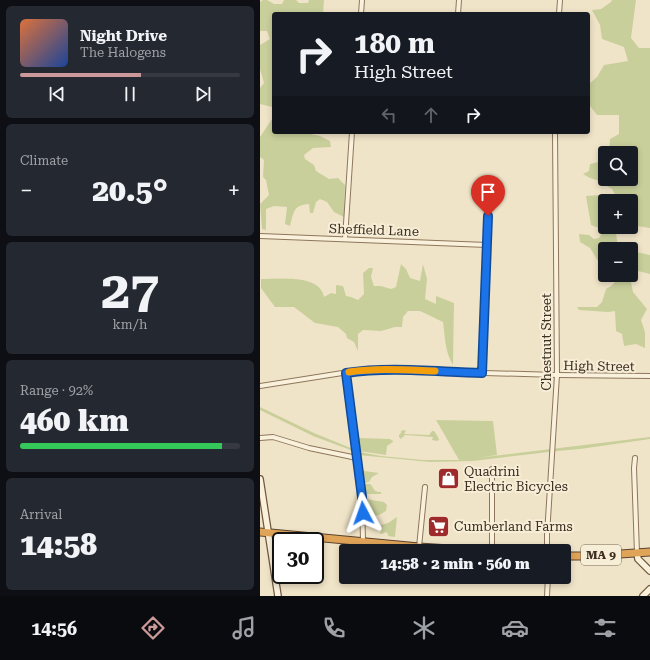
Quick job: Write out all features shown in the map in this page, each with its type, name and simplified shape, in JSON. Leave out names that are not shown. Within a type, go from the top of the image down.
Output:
[{"type":"highway","points":[[260,532],[391,544]]},
{"type":"highway","name":"MA 9","points":[[571,556],[650,552]]},
{"type":"main road","points":[[260,479],[278,596]]},
{"type":"main road","points":[[637,553],[638,559],[650,571]]},
{"type":"main road","points":[[643,596],[650,589]]},
{"type":"street","points":[[361,12],[362,0]]},
{"type":"street","points":[[458,12],[459,0]]},
{"type":"street","points":[[559,12],[560,0]]},
{"type":"street","points":[[346,239],[352,134]]},
{"type":"street","name":"Chestnut Street","points":[[547,544],[557,375],[555,134]]},
{"type":"street","points":[[482,373],[488,216]]},
{"type":"street","name":"Sheffield Lane","points":[[260,236],[487,245]]},
{"type":"street","name":"High Street","points":[[260,386],[364,370],[650,376]]},
{"type":"street","points":[[346,373],[362,504],[363,541]]},
{"type":"street","points":[[260,438],[273,437],[298,446],[357,458]]},
{"type":"street","points":[[635,458],[634,468],[637,553]]},
{"type":"street","points":[[492,469],[492,544]]},
{"type":"street","points":[[419,544],[425,487]]},
{"type":"street","points":[[547,596],[548,584]]},
{"type":"green space","points":[[267,0],[274,4],[282,4],[284,0],[296,0],[299,3],[308,3],[309,0],[324,0],[323,12],[272,12],[272,107],[260,104],[260,88],[264,83],[260,69],[260,45],[270,39],[267,31],[260,31],[260,2]]},
{"type":"green space","points":[[612,0],[636,0],[631,38],[639,48],[650,48],[650,228],[638,226],[638,194],[615,194],[612,189],[607,186],[638,186],[638,146],[610,146],[610,139],[619,134],[619,115],[597,115],[590,106],[590,83],[597,77],[604,65],[628,61],[624,47],[602,39],[600,25],[592,10],[601,9]]},
{"type":"green space","points":[[272,119],[272,134],[311,134],[320,136],[330,141],[331,147],[313,148],[304,155],[305,159],[314,165],[316,171],[329,179],[338,178],[345,185],[344,217],[334,212],[327,202],[320,199],[316,202],[313,213],[310,213],[309,204],[297,208],[290,226],[285,224],[287,207],[274,206],[266,209],[266,230],[262,229],[260,204],[269,195],[266,180],[263,177],[264,160],[260,157],[260,137]]},
{"type":"green space","points":[[598,162],[598,181],[583,174],[589,171],[590,164]]},
{"type":"green space","points":[[598,195],[598,228],[591,225],[586,196]]},
{"type":"green space","points":[[579,234],[589,235],[594,239],[599,238],[601,235],[616,234],[617,242],[598,242],[598,261],[590,248],[580,242]]},
{"type":"green space","points":[[638,252],[650,255],[650,274],[638,271]]},
{"type":"green space","points":[[401,264],[406,269],[410,278],[420,281],[423,264],[427,279],[425,299],[436,304],[436,296],[454,303],[453,365],[447,350],[443,322],[420,311],[408,311],[403,317],[402,327],[395,327],[381,331],[363,330],[358,334],[358,351],[354,342],[347,338],[346,334],[338,327],[315,323],[294,307],[275,307],[261,288],[261,279],[298,279],[315,284],[321,290],[324,297],[331,293],[336,294],[336,285],[343,286],[346,296],[358,300],[364,294],[363,273],[369,268],[373,268],[371,277],[374,286],[381,286],[391,289],[396,287]]},
{"type":"green space","points":[[615,282],[631,282],[633,292],[647,309],[641,320],[645,332],[645,348],[636,344],[624,346],[622,334],[616,331],[615,311],[579,310],[577,307],[597,307],[602,302],[606,289]]},
{"type":"green space","points":[[260,407],[314,433],[358,451],[357,442],[359,438],[390,439],[393,441],[387,446],[386,455],[359,451],[360,452],[381,456],[423,460],[459,460],[436,420],[493,421],[497,455],[477,458],[650,437],[650,439],[580,449],[473,461],[430,462],[358,455],[348,449],[313,436],[260,410]]},
{"type":"green space","points":[[401,431],[406,431],[404,434],[429,435],[432,431],[434,431],[439,440],[432,440],[433,437],[405,435],[401,439],[399,435]]},
{"type":"green space","points":[[362,470],[379,473],[372,477],[369,482],[364,483]]},
{"type":"green space","points":[[364,484],[372,485],[375,491],[381,492],[381,494],[364,494]]},
{"type":"green space","points":[[365,499],[384,502],[387,505],[386,511],[379,515],[367,517]]},
{"type":"green space","points":[[397,517],[395,537],[388,536],[386,532],[382,534],[379,533],[381,531],[381,525],[388,523]]},
{"type":"slow traffic","points":[[349,372],[364,370],[435,371]]},
{"type":"place","name":"Quadrini Electric Bicycles","points":[[448,478]]},
{"type":"place","name":"Cumberland Farms","points":[[439,526]]},
{"type":"route","points":[[363,513],[346,373],[364,370],[482,373],[488,216]]}]
